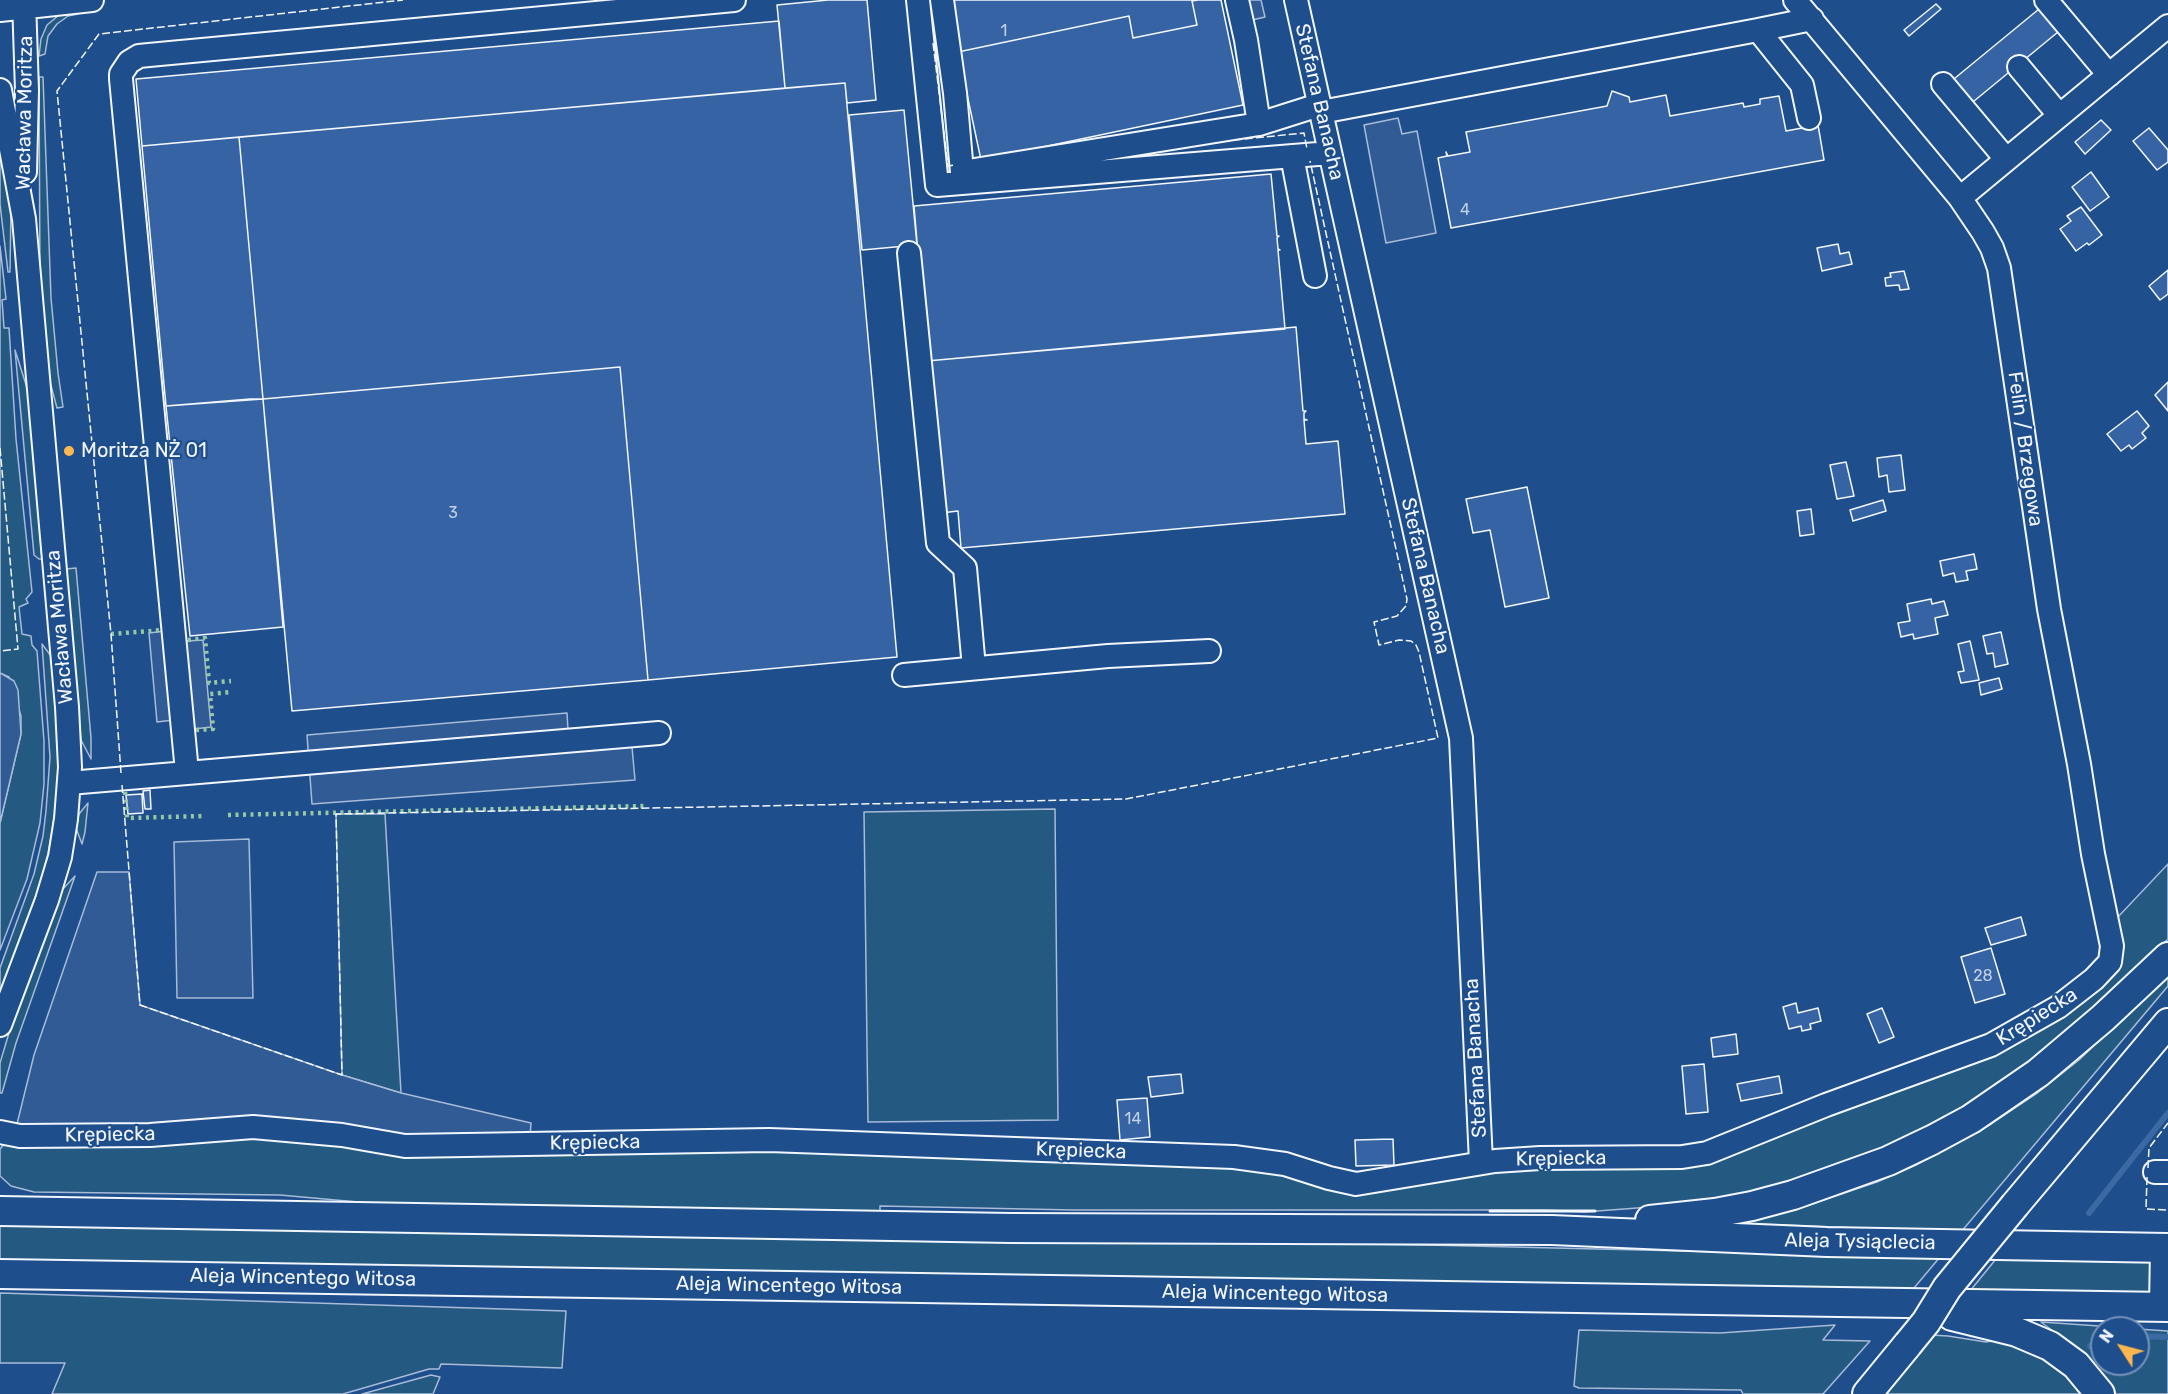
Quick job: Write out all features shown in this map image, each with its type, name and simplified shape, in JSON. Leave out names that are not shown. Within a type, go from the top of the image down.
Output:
[{"type":"main road","points":[[0,1211],[1011,1228],[1552,1230],[1715,1213],[1752,1206],[1845,1178],[1888,1161],[1971,1119],[2022,1084],[2103,1018],[2168,957]]},
{"type":"main road","points":[[1867,1394],[1926,1322],[1947,1288],[2168,1023]]},
{"type":"main road","points":[[0,1191],[31,1211]]},
{"type":"main road","name":"Aleja Tysiąclecia","points":[[1552,1230],[1827,1242],[2165,1248]]},
{"type":"main road","name":"Aleja Wincentego Witosa","points":[[0,1274],[1882,1303]]},
{"type":"main road","points":[[1882,1303],[2165,1307]]},
{"type":"main road","points":[[1882,1303],[1975,1320],[2039,1340],[2076,1365],[2100,1394]]},
{"type":"street","points":[[0,10],[25,4],[92,0]]},
{"type":"street","points":[[188,772],[121,80],[121,74],[129,62],[139,56],[734,0]]},
{"type":"street","points":[[918,0],[937,185],[1330,153]]},
{"type":"street","points":[[942,0],[955,93],[962,172],[1259,124],[1320,109],[1812,19]]},
{"type":"street","points":[[1237,0],[1246,40],[1259,124]]},
{"type":"street","name":"Stefana Banacha","points":[[1296,0],[1461,738],[1481,1162]]},
{"type":"street","name":"Felin / Brzegowa","points":[[1795,0],[1960,198],[1988,240],[1999,268],[2049,609],[2112,946],[2110,962]]},
{"type":"street","points":[[2046,0],[2109,75]]},
{"type":"street","name":"Wacława Moritza","points":[[24,219],[27,91],[25,4]]},
{"type":"street","points":[[1960,198],[2168,26]]},
{"type":"street","points":[[1758,30],[1802,85],[1809,118]]},
{"type":"street","points":[[2019,68],[2059,115]]},
{"type":"street","points":[[1943,84],[2006,159]]},
{"type":"street","name":"Wacława Moritza","points":[[0,90],[24,219],[67,707],[69,783],[60,857],[47,900],[0,1024]]},
{"type":"street","points":[[1292,156],[1315,276]]},
{"type":"street","points":[[909,253],[938,543],[965,568],[974,668]]},
{"type":"street","points":[[904,675],[1108,656],[1209,651]]},
{"type":"street","points":[[69,783],[659,733]]},
{"type":"street","name":"Krępiecka","points":[[0,1132],[20,1136],[150,1135],[253,1127],[342,1135],[405,1146],[769,1140],[1234,1157],[1286,1164],[1356,1184],[1481,1162],[1540,1158],[1682,1157],[1707,1153],[1826,1105],[1991,1045],[2058,1007],[2086,986],[2110,962]]},
{"type":"street","points":[[2165,1248],[2165,1307]]},
{"type":"shaded area","points":[[1244,0],[1261,0],[1265,17],[1248,21]]},
{"type":"shaded area","points":[[78,8],[78,14],[68,16],[57,24],[48,36],[45,54],[39,56],[41,39],[47,25],[59,15]]},
{"type":"shaded area","points":[[39,77],[43,77],[51,298],[63,407],[57,408],[49,378],[40,281]]},
{"type":"shaded area","points":[[1398,118],[1402,134],[1417,131],[1436,233],[1386,243],[1364,125]]},
{"type":"shaded area","points":[[0,136],[11,205],[10,272],[8,272],[0,204]]},
{"type":"shaded area","points":[[0,246],[6,299],[2,300],[4,328],[9,328],[16,439],[32,592],[26,599],[28,603],[19,607],[22,634],[31,636],[32,645],[37,651],[44,741],[44,784],[40,823],[27,879],[0,950],[0,823],[21,734],[21,716],[9,677],[0,673]]},
{"type":"shaded area","points":[[15,350],[28,391],[42,559],[34,555]]},
{"type":"shaded area","points":[[76,568],[91,759],[81,740],[66,569]]},
{"type":"shaded area","points":[[165,631],[173,720],[157,722],[149,633]]},
{"type":"shaded area","points":[[203,640],[211,727],[194,729],[186,641]]},
{"type":"shaded area","points":[[42,644],[51,656],[54,682],[59,763],[58,795],[48,854],[39,887],[0,994],[0,968],[34,874],[46,811],[50,757]]},
{"type":"shaded area","points":[[0,673],[14,681],[18,690],[21,734],[0,823]]},
{"type":"shaded area","points":[[567,713],[568,730],[630,725],[635,780],[312,804],[307,735]]},
{"type":"shaded area","points":[[88,803],[82,844],[76,828],[79,814]]},
{"type":"shaded area","points":[[1055,809],[1058,1120],[868,1122],[864,812]]},
{"type":"shaded area","points":[[336,814],[385,814],[401,1093],[342,1075]]},
{"type":"shaded area","points":[[249,839],[253,998],[177,998],[174,842]]},
{"type":"shaded area","points":[[2168,864],[2168,939],[2092,1013],[1994,1091],[1890,1148],[1777,1188],[1677,1205],[1584,1212],[1545,1210],[1074,1210],[880,1206],[880,1215],[369,1203],[280,1195],[34,1192],[11,1186],[0,1176],[0,1149],[7,1141],[245,1135],[1170,1160],[1310,1175],[1710,1158],[2090,990],[2117,918]]},
{"type":"shaded area","points":[[97,872],[129,872],[140,1005],[401,1093],[531,1123],[530,1137],[16,1128],[34,1055]]},
{"type":"shaded area","points":[[75,876],[16,1043],[2,1093],[0,1093],[0,1063],[9,1033],[62,890]]},
{"type":"shaded area","points":[[2168,974],[2168,986],[1961,1232],[1731,1223],[1794,1210],[1877,1182],[1916,1165],[1991,1124],[2036,1094],[2079,1060]]},
{"type":"shaded area","points":[[0,1221],[1427,1245],[1940,1257],[1914,1288],[1715,1291],[1296,1285],[734,1271],[0,1263]]},
{"type":"shaded area","points":[[2000,1254],[2168,1259],[2168,1296],[1970,1291]]},
{"type":"shaded area","points":[[0,1293],[566,1311],[562,1368],[441,1364],[439,1369],[429,1369],[343,1394],[52,1394],[65,1363],[0,1363]]},
{"type":"shaded area","points":[[2041,1322],[2090,1325],[2090,1361]]},
{"type":"shaded area","points":[[1835,1325],[1823,1340],[1870,1341],[1823,1394],[1743,1394],[1741,1390],[1579,1388],[1574,1386],[1579,1330],[1720,1333]]},
{"type":"shaded area","points":[[2150,1330],[2168,1331],[2168,1394],[2116,1394],[2103,1376],[2150,1376]]},
{"type":"shaded area","points":[[1931,1335],[1986,1342],[2010,1341],[2052,1363],[2070,1379],[2081,1394],[1881,1394]]},
{"type":"shaded area","points":[[431,1375],[440,1377],[433,1394],[362,1394]]},
{"type":"building","points":[[828,0],[867,0],[876,100],[847,103],[845,83],[785,88],[777,5]]},
{"type":"building","points":[[947,0],[1198,0],[1192,1],[1197,25],[1133,38],[1129,16],[958,52]]},
{"type":"building","points":[[1221,0],[1243,105],[981,160],[958,52],[1129,16],[1133,38],[1197,25],[1192,1]]},
{"type":"building","points":[[1936,4],[1941,9],[1909,36],[1904,30]]},
{"type":"building","points":[[2039,9],[2058,32],[1968,106],[1949,83]]},
{"type":"building","points":[[779,21],[785,88],[142,146],[136,79]]},
{"type":"building","points":[[845,83],[897,657],[648,680],[620,367],[263,399],[239,137]]},
{"type":"building","points":[[1612,91],[1629,97],[1630,102],[1666,95],[1670,116],[1743,103],[1744,107],[1760,104],[1760,99],[1779,96],[1786,131],[1818,125],[1824,160],[1451,228],[1438,158],[1447,156],[1446,152],[1448,156],[1470,152],[1466,132],[1607,106]]},
{"type":"building","points":[[904,110],[917,245],[862,250],[849,115]]},
{"type":"building","points":[[2101,120],[2111,130],[2085,154],[2075,142]]},
{"type":"building","points":[[2149,128],[2168,150],[2168,162],[2157,170],[2133,141]]},
{"type":"building","points":[[239,137],[263,399],[166,406],[142,146]]},
{"type":"building","points":[[2091,172],[2109,197],[2090,211],[2072,187]]},
{"type":"building","points":[[1271,174],[1277,236],[1279,236],[1277,238],[1280,250],[1278,250],[1285,329],[927,361],[914,206]]},
{"type":"building","points":[[2081,207],[2102,235],[2076,251],[2060,229],[2071,221],[2067,216]]},
{"type":"building","points":[[1838,244],[1840,254],[1849,252],[1852,264],[1822,271],[1817,248]]},
{"type":"building","points":[[2168,270],[2168,294],[2160,300],[2149,286]]},
{"type":"building","points":[[1904,271],[1909,289],[1900,290],[1899,285],[1886,286],[1885,278],[1891,277],[1890,273]]},
{"type":"building","points":[[1296,327],[1303,411],[1306,411],[1304,419],[1307,420],[1304,420],[1306,444],[1338,441],[1345,514],[961,548],[958,511],[941,513],[927,361]]},
{"type":"building","points":[[620,367],[648,680],[292,711],[263,399]]},
{"type":"building","points":[[2168,382],[2168,411],[2155,395]]},
{"type":"building","points":[[263,399],[283,627],[190,636],[166,406]]},
{"type":"building","points":[[2137,411],[2149,426],[2142,433],[2146,438],[2132,449],[2129,445],[2121,451],[2107,434]]},
{"type":"building","points":[[1901,455],[1905,490],[1889,492],[1887,475],[1879,477],[1877,458]]},
{"type":"building","points":[[1846,462],[1854,496],[1837,499],[1830,465]]},
{"type":"building","points":[[1527,487],[1549,598],[1505,607],[1490,530],[1473,533],[1466,499]]},
{"type":"building","points":[[1883,500],[1886,511],[1853,521],[1850,510]]},
{"type":"building","points":[[1811,509],[1814,534],[1800,536],[1797,511]]},
{"type":"building","points":[[1974,554],[1977,569],[1966,571],[1968,580],[1956,582],[1954,573],[1943,576],[1940,561]]},
{"type":"building","points":[[1931,599],[1932,604],[1944,601],[1948,615],[1935,618],[1938,634],[1914,639],[1913,634],[1901,637],[1898,623],[1910,621],[1907,604]]},
{"type":"building","points":[[2001,632],[2008,664],[1995,667],[1993,653],[1987,654],[1983,636]]},
{"type":"building","points":[[1970,641],[1979,680],[1961,683],[1958,672],[1964,671],[1958,644]]},
{"type":"building","points":[[1999,678],[2002,689],[1981,695],[1979,683]]},
{"type":"building","points":[[150,790],[151,809],[145,809],[143,791]]},
{"type":"building","points":[[142,794],[143,813],[128,814],[126,795]]},
{"type":"building","points":[[2021,917],[2026,935],[1991,945],[1985,928]]},
{"type":"building","points":[[1991,948],[2005,994],[1975,1003],[1961,957]]},
{"type":"building","points":[[1796,1003],[1798,1013],[1818,1008],[1821,1021],[1810,1024],[1811,1029],[1802,1031],[1801,1026],[1789,1029],[1783,1007]]},
{"type":"building","points":[[1882,1008],[1894,1037],[1879,1043],[1867,1014]]},
{"type":"building","points":[[1736,1034],[1738,1054],[1713,1057],[1711,1038]]},
{"type":"building","points":[[1704,1064],[1708,1112],[1686,1114],[1682,1066]]},
{"type":"building","points":[[1181,1074],[1183,1093],[1151,1097],[1148,1077]]},
{"type":"building","points":[[1779,1076],[1782,1093],[1741,1101],[1737,1084]]},
{"type":"building","points":[[1147,1098],[1150,1137],[1120,1140],[1117,1100]]},
{"type":"building","points":[[1393,1139],[1394,1165],[1356,1166],[1355,1140]]},
{"type":"waterway","points":[[2089,1213],[2168,1113]]},
{"type":"waterway","points":[[2150,1336],[2168,1337]]},
{"type":"hedge","points":[[111,634],[163,630]]},
{"type":"hedge","points":[[188,640],[205,638],[209,683],[231,681]]},
{"type":"hedge","points":[[196,730],[213,729],[210,694],[232,692]]},
{"type":"hedge","points":[[125,792],[127,818],[205,816]]},
{"type":"hedge","points":[[228,815],[644,806]]},
{"type":"fence","points":[[121,773],[111,634],[57,91],[99,34],[403,0]]},
{"type":"fence","points":[[933,43],[948,166],[956,165]]},
{"type":"fence","points":[[1234,140],[1304,133],[1307,149]]},
{"type":"fence","points":[[122,785],[140,1005],[342,1075],[336,814],[1126,799],[1438,738],[1416,645],[1411,641],[1399,640],[1379,645],[1374,622],[1397,616],[1406,606],[1407,599],[1310,161]]},
{"type":"fence","points":[[0,448],[18,649],[0,651]]},
{"type":"fence","points":[[2148,1168],[2149,1148],[2168,1123]]},
{"type":"fence","points":[[2147,1177],[2146,1209],[2168,1210]]},
{"type":"wall","points":[[1490,1211],[1595,1211]]},
{"type":"place","name":"Moritza NŻ 01","points":[[69,451]]}]
